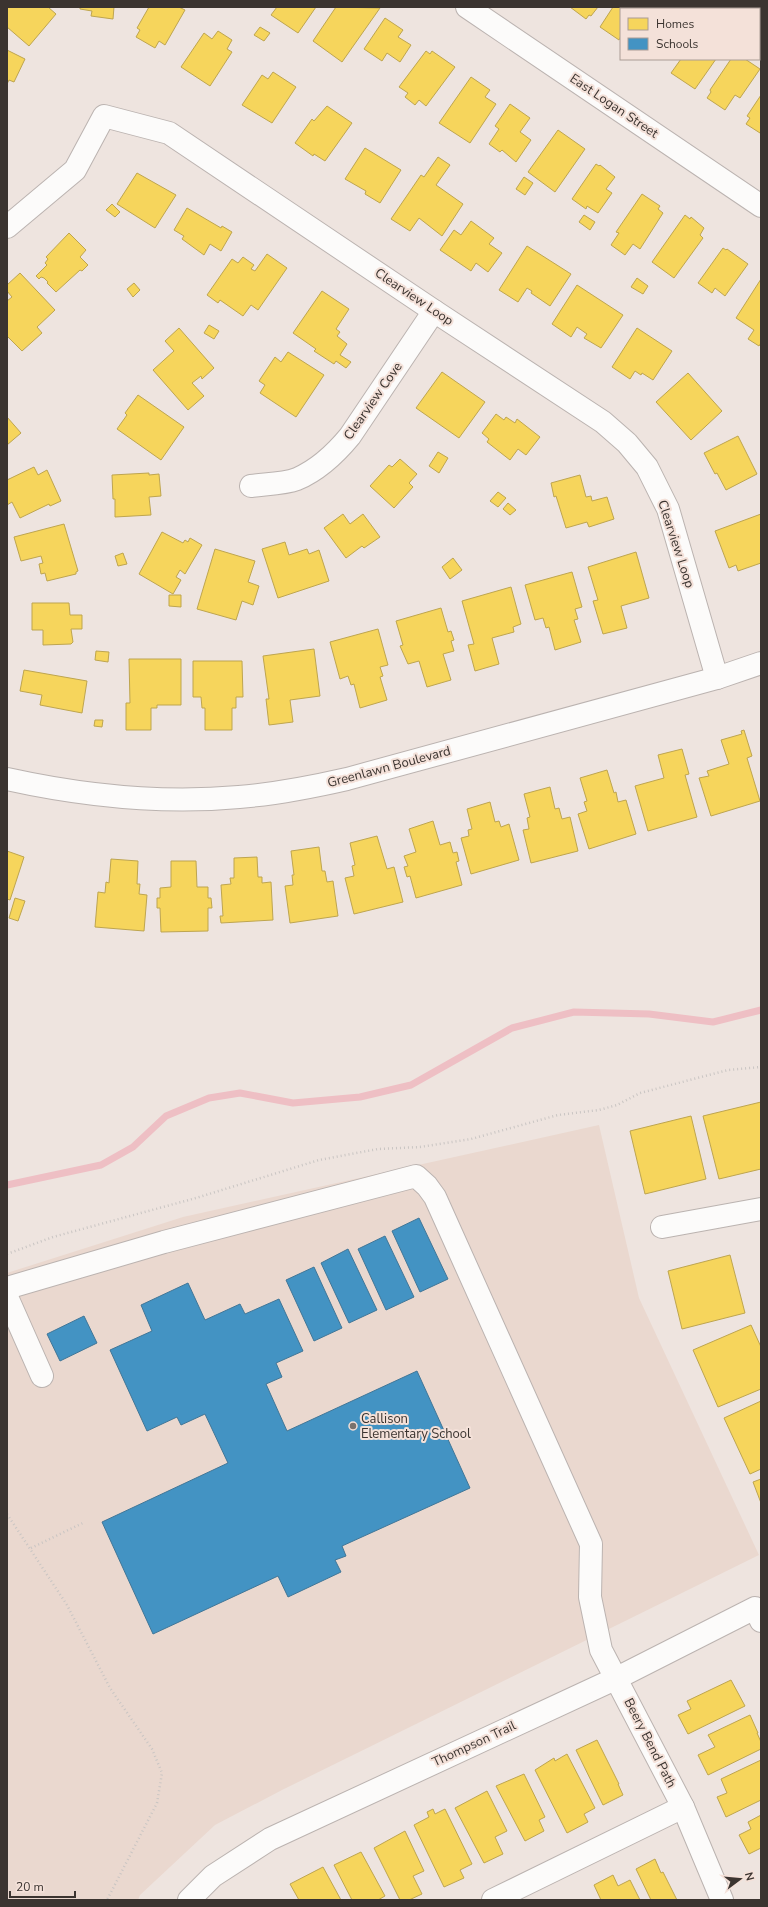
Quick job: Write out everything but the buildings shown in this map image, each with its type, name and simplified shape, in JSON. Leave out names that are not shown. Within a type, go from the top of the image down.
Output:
[{"type":"street","name":"East Logan Street","points":[[467,7],[761,206]]},
{"type":"street","name":"Clearview Loop","points":[[7,227],[75,170],[104,116],[169,133],[434,312],[603,422],[627,443],[647,467],[668,509],[717,678]]},
{"type":"street","name":"Clearview Cove","points":[[251,486],[297,479],[321,465],[341,447],[434,312]]},
{"type":"street","name":"Greenlawn Boulevard","points":[[7,779],[58,790],[127,798],[184,799],[239,797],[294,790],[347,779],[717,678],[761,663]]},
{"type":"street","name":"Beery Bend Path","points":[[7,1288],[164,1242],[416,1176],[427,1186],[435,1197],[591,1544],[590,1597],[601,1650],[682,1807],[722,1900]]},
{"type":"street","points":[[662,1227],[761,1209]]},
{"type":"street","points":[[7,1297],[42,1376]]},
{"type":"street","name":"Thompson Trail","points":[[189,1900],[213,1876],[270,1838],[759,1612]]},
{"type":"street","points":[[493,1900],[682,1807]]},
{"type":"path","points":[[7,1254],[52,1237],[196,1198],[319,1160],[378,1149],[420,1147],[470,1139],[558,1115],[599,1110],[617,1105],[640,1093],[728,1070],[761,1067]]},
{"type":"path","points":[[7,1514],[67,1605],[110,1688],[152,1748],[162,1773],[157,1803],[107,1900]]},
{"type":"path","points":[[30,1548],[85,1522]]},
{"type":"shaded area","name":"Callison Elementary School","points":[[599,1125],[639,1298],[759,1555],[282,1790],[215,1825],[140,1895],[138,1900],[7,1900],[7,1273],[183,1217]]},
{"type":"waterway","points":[[7,1185],[101,1165],[133,1147],[166,1116],[209,1098],[240,1093],[293,1103],[360,1097],[411,1085],[512,1028],[574,1012],[649,1014],[713,1022],[761,1010]]},
{"type":"place","name":"Callison Elementary School","points":[[353,1426]]}]
